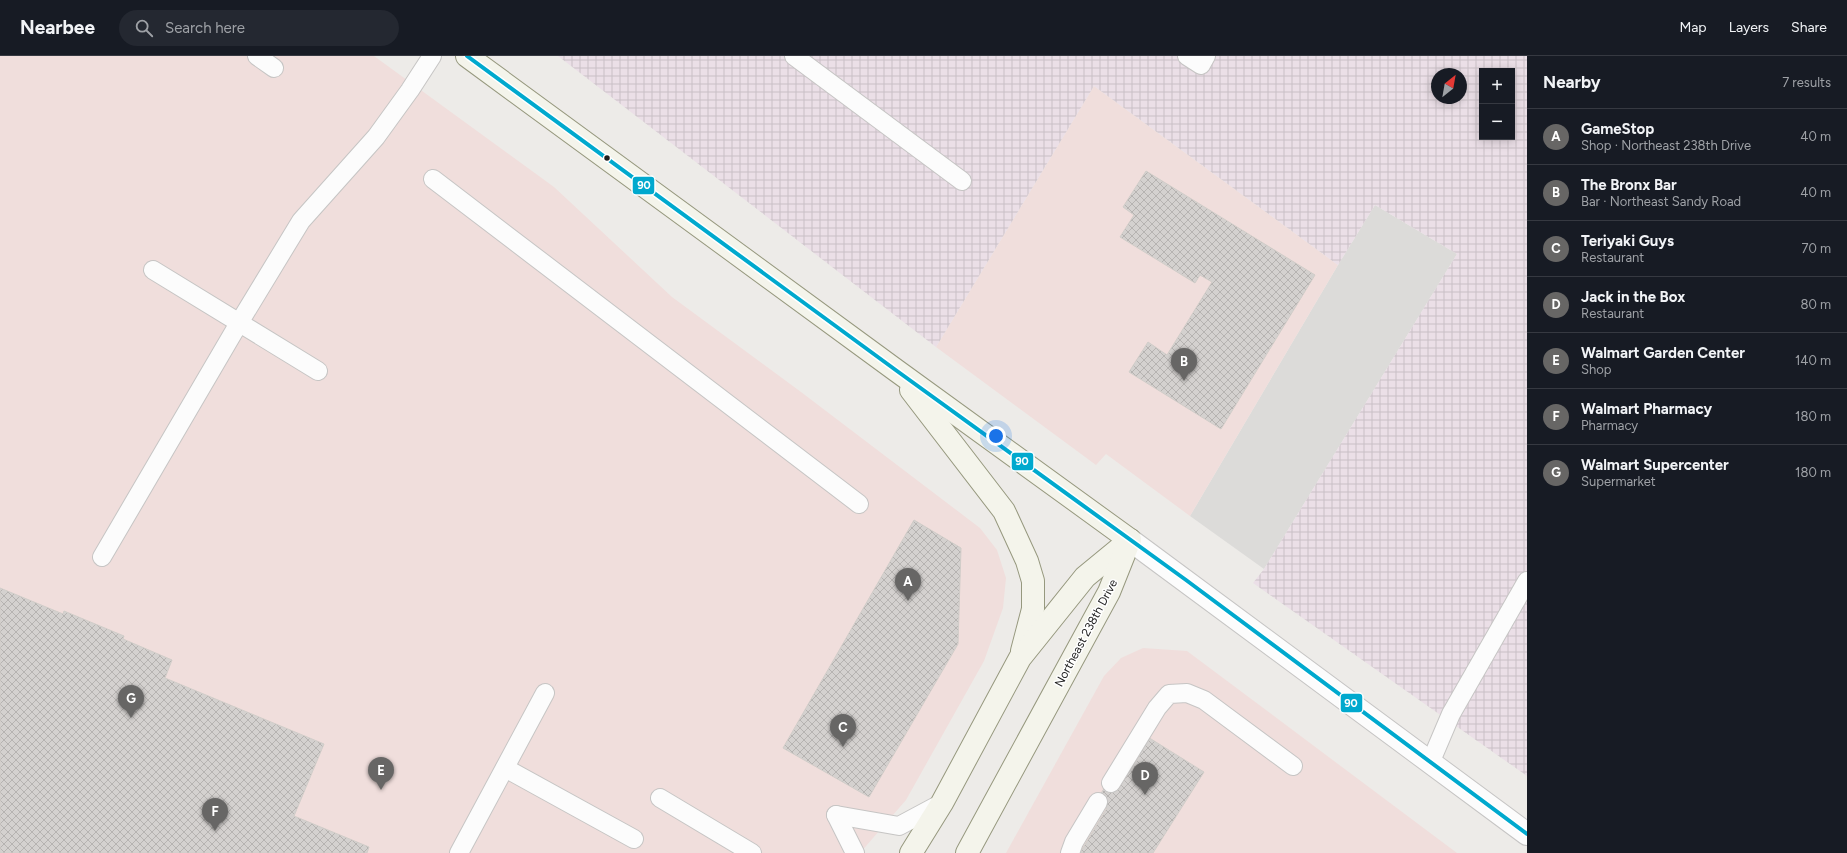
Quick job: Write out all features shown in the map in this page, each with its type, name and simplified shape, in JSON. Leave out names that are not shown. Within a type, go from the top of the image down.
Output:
[{"type":"main road","points":[[467,56],[896,371],[1130,540]]},
{"type":"main road","points":[[896,371],[1004,511],[1027,561],[1033,581],[1033,609],[1020,658]]},
{"type":"main road","name":"Northeast 238th Drive","points":[[911,853],[942,803],[1020,658],[1085,577],[1130,540]]},
{"type":"main road","name":"Northeast 238th Drive","points":[[967,853],[1109,592],[1130,540]]},
{"type":"street","points":[[1130,540],[1527,834]]},
{"type":"lane","points":[[257,56],[274,68]]},
{"type":"lane","points":[[102,557],[300,221],[376,137],[410,90],[432,56]]},
{"type":"lane","points":[[794,56],[962,181]]},
{"type":"lane","points":[[1187,56],[1201,65],[1206,56]]},
{"type":"lane","points":[[433,179],[859,504]]},
{"type":"lane","points":[[153,270],[318,371]]},
{"type":"lane","points":[[1431,762],[1451,714],[1527,581]]},
{"type":"lane","points":[[1111,783],[1157,708],[1169,694],[1187,693],[1204,700],[1293,766]]},
{"type":"lane","points":[[459,853],[545,694]]},
{"type":"lane","points":[[505,768],[634,839]]},
{"type":"lane","points":[[660,798],[752,853]]},
{"type":"lane","points":[[1070,853],[1074,842],[1098,802]]},
{"type":"lane","points":[[855,853],[836,815],[899,826],[942,803]]},
{"type":"shaded area","points":[[0,56],[374,56],[554,187],[672,297],[801,392],[980,528],[997,550],[1006,578],[1003,608],[984,661],[906,800],[860,853],[0,853]]},
{"type":"shaded area","points":[[558,56],[1527,56],[1527,776],[1253,583],[1264,569],[1457,254],[1375,205],[1338,265],[1094,86],[936,347]]},
{"type":"shaded area","points":[[1094,86],[1338,265],[1190,516],[1106,454],[1096,465],[936,347]]},
{"type":"shaded area","points":[[1375,205],[1457,254],[1264,569],[1190,516]]},
{"type":"shaded area","points":[[1143,648],[1187,651],[1457,853],[1006,853],[1104,676],[1121,658]]},
{"type":"building","points":[[1146,171],[1315,275],[1221,429],[1129,372],[1148,342],[1167,355],[1212,282],[1200,275],[1195,283],[1120,237],[1134,215],[1123,207]]},
{"type":"building","points":[[914,520],[961,548],[958,644],[869,797],[783,748]]},
{"type":"building","points":[[0,588],[63,614],[64,611],[124,636],[123,639],[172,660],[165,678],[324,744],[294,816],[369,847],[367,853],[0,853]]},
{"type":"building","points":[[1143,734],[1204,772],[1153,853],[1080,853],[1107,808],[1096,801],[1109,781],[1119,788],[1140,755],[1133,750]]},
{"type":"transit line","name":"90","points":[[467,56],[897,371],[1186,580],[1527,834]]},
{"type":"place","name":"The Bronx Bar","points":[[1184,381]]},
{"type":"place","name":"GameStop","points":[[908,601]]},
{"type":"place","name":"Walmart Supercenter","points":[[131,718]]},
{"type":"place","name":"Teriyaki Guys","points":[[843,747]]},
{"type":"place","name":"Walmart Garden Center","points":[[381,790]]},
{"type":"place","name":"Jack in the Box","points":[[1145,795]]},
{"type":"place","name":"Walmart Pharmacy","points":[[215,831]]}]
